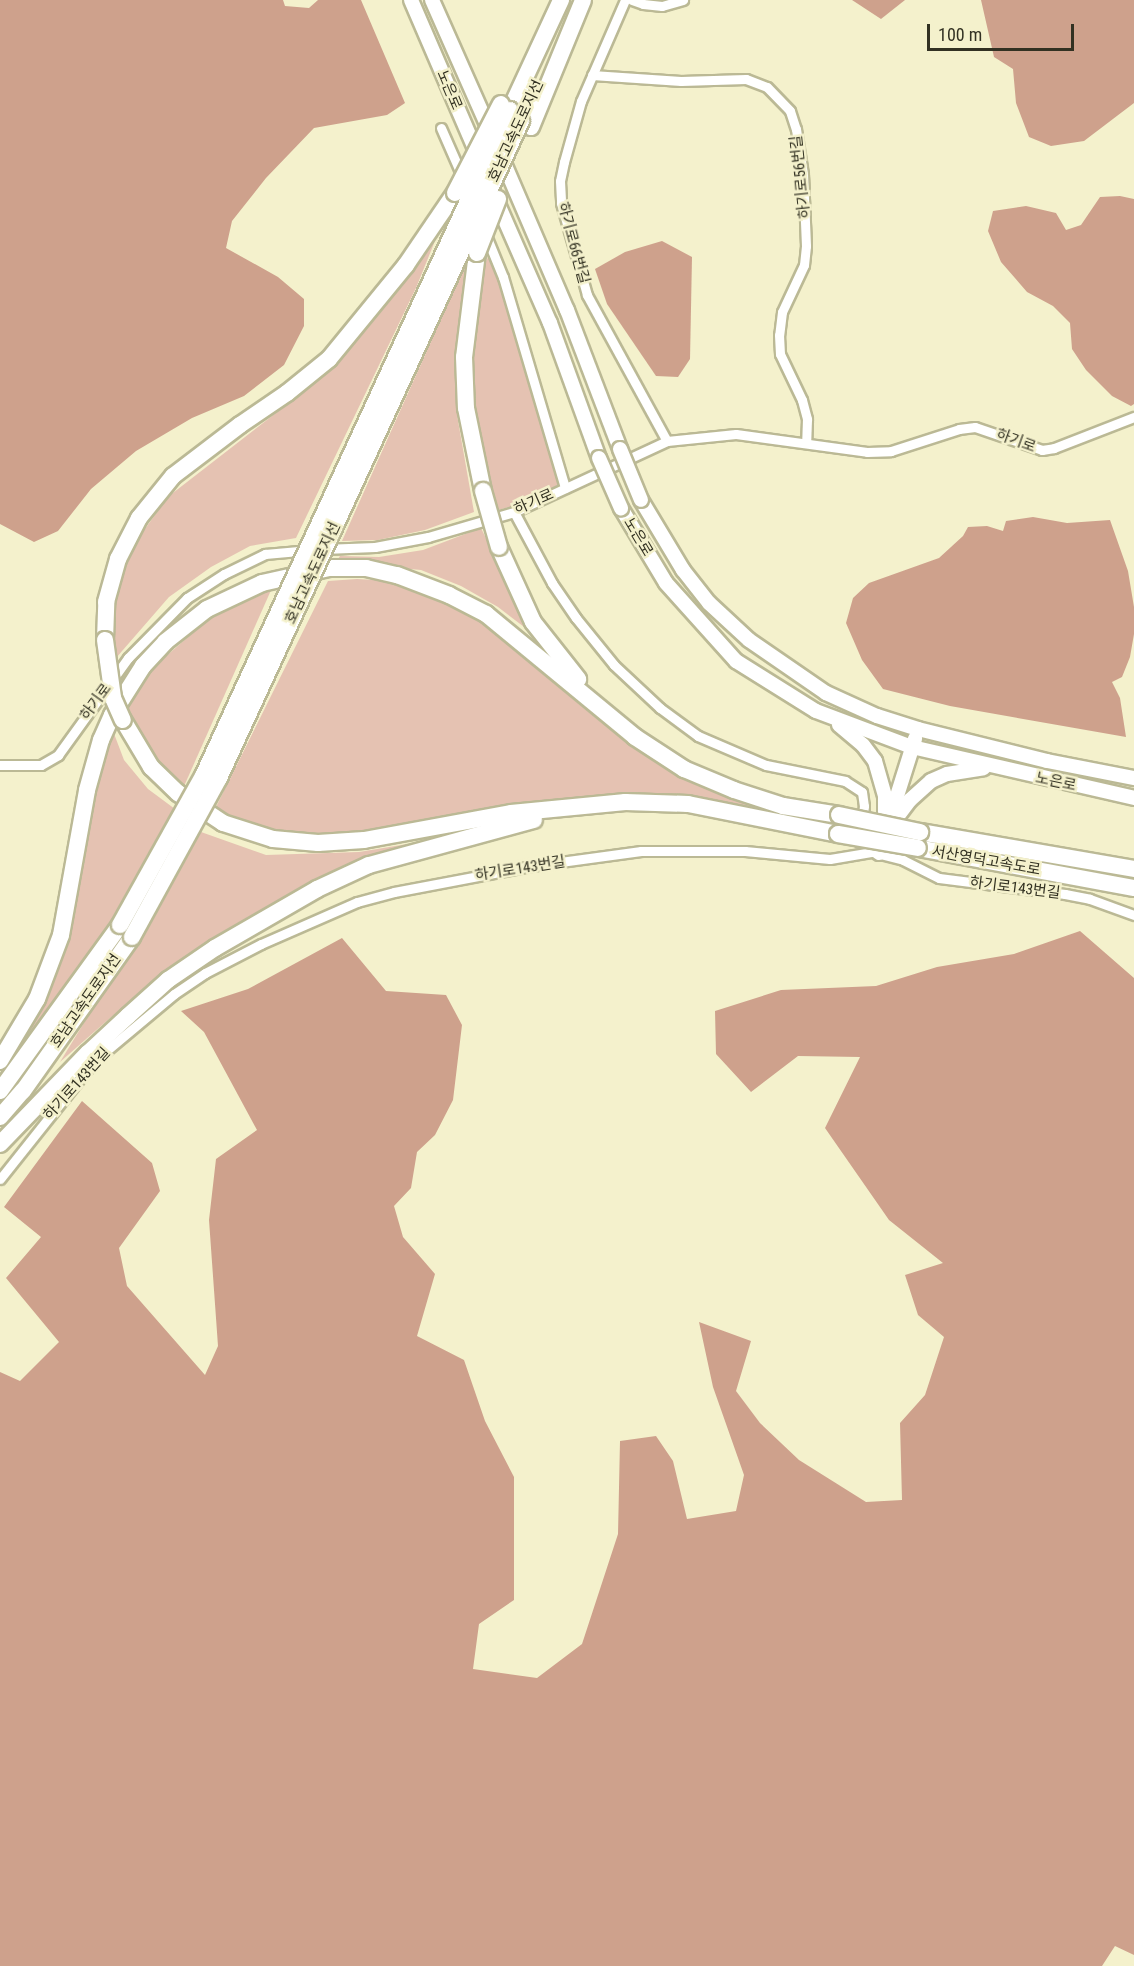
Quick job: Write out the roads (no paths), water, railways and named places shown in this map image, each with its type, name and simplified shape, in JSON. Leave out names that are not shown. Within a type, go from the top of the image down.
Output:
[{"type":"highway","points":[[554,0],[516,116],[477,253],[464,357],[466,408],[483,491],[499,547],[533,622],[566,667],[635,737]]},
{"type":"highway","name":"호남고속도로지선","points":[[516,116],[561,0]]},
{"type":"highway","name":"호남고속도로지선","points":[[0,1117],[23,1091],[126,931],[204,774],[516,116],[577,0]]},
{"type":"highway","points":[[584,0],[516,116],[455,193],[406,265],[328,359],[287,393],[173,476],[139,518],[118,559],[106,602],[105,640],[113,698],[123,720],[151,767],[178,793],[223,823],[273,839],[318,843],[364,840],[511,813],[624,802]]},
{"type":"highway","points":[[0,1061],[13,1043],[37,999],[61,935],[87,790],[112,715],[143,666],[165,642],[207,609],[232,596],[270,580],[329,568],[366,568],[397,574],[486,614],[635,737]]},
{"type":"highway","name":"서산영덕고속도로","points":[[635,737],[684,769],[734,790],[783,806],[839,815],[919,840],[1134,888]]},
{"type":"highway","points":[[0,1144],[88,1053],[168,980],[215,948],[316,889],[369,865],[421,849],[512,824],[624,802]]},
{"type":"highway","name":"서산영덕고속도로","points":[[624,802],[688,804],[838,834],[919,840],[1134,869]]},
{"type":"highway","name":"호남고속도로지선","points":[[0,1091],[126,931]]},
{"type":"street","name":"노은로","points":[[411,0],[550,323],[599,458],[621,508],[666,583],[736,661],[816,711],[912,747],[990,767],[1134,798]]},
{"type":"street","name":"노은로","points":[[432,0],[562,300],[641,500],[683,570],[710,603],[749,640],[826,693],[877,716],[918,729],[1047,761],[1134,778]]},
{"type":"street","name":"하기로66번길","points":[[625,0],[581,101],[560,181],[563,212],[587,295],[667,441]]},
{"type":"street","points":[[632,0],[662,6],[683,0]]},
{"type":"street","name":"하기로56번길","points":[[592,75],[681,81],[746,79],[767,87],[790,111],[796,129],[803,174],[806,246],[804,265],[782,312],[779,335],[780,354],[802,400],[807,419],[806,442]]},
{"type":"street","points":[[441,128],[503,277],[565,488]]},
{"type":"street","points":[[459,169],[479,160]]},
{"type":"street","name":"하기로","points":[[0,765],[41,765],[58,755],[128,658],[188,598],[224,574],[265,554],[375,547],[428,537],[514,512],[667,441],[736,434],[867,452],[891,450],[959,429],[975,427],[1042,450],[1054,448],[1134,417]]},
{"type":"street","points":[[514,512],[552,583],[576,618],[614,665],[660,708],[698,736],[735,754],[766,765],[845,781],[862,792],[864,806],[858,853]]},
{"type":"street","points":[[816,711],[863,745],[875,761],[885,797],[885,833]]},
{"type":"street","points":[[879,853],[918,729]]},
{"type":"street","points":[[885,833],[910,800],[931,781],[947,774],[990,767]]},
{"type":"street","name":"하기로143번길","points":[[0,1179],[49,1114],[94,1061],[174,994],[235,956],[357,902],[451,880],[641,851],[745,851],[831,859],[858,853],[879,853],[903,860],[939,878],[1065,894],[1134,915]]}]
